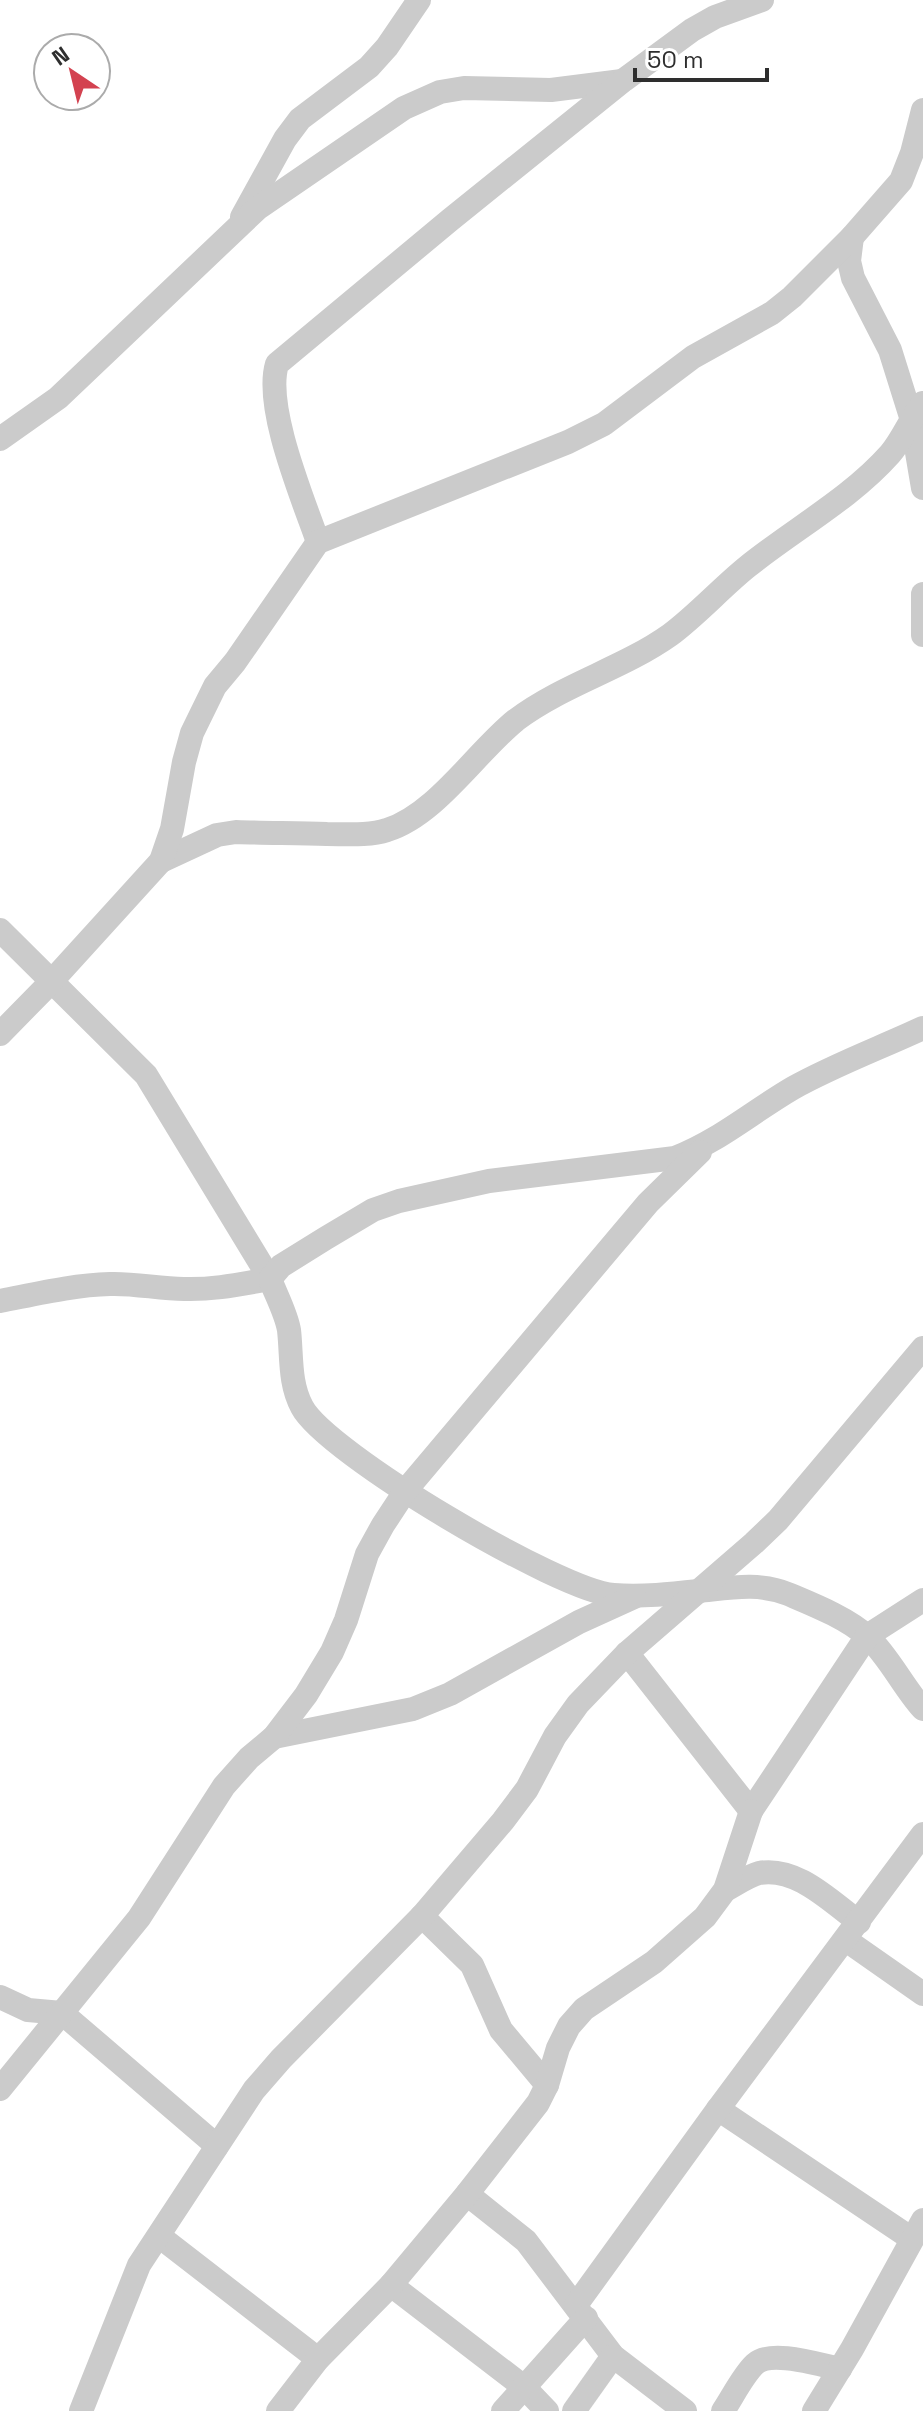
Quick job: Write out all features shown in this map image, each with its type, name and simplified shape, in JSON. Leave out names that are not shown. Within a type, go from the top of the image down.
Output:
[{"type":"street","points":[[235,229],[285,139],[300,119],[369,67],[387,47],[419,0]]},
{"type":"street","points":[[318,542],[284,441],[273,378],[277,364],[438,229],[624,80],[692,30],[715,17],[762,0]]},
{"type":"street","points":[[0,439],[58,398],[258,208],[404,108],[440,92],[464,88],[551,90],[624,80]]},
{"type":"street","points":[[161,861],[172,829],[192,733],[215,686],[318,542],[498,472],[604,424],[693,357],[772,313],[852,237],[901,181],[923,110]]},
{"type":"street","points":[[852,237],[849,261],[853,278],[917,410],[923,488]]},
{"type":"street","points":[[0,1034],[161,861],[217,835],[236,832],[355,834],[388,830],[416,814],[444,791],[512,723],[541,702],[637,655],[671,634],[745,568],[868,476],[892,451],[917,410]]},
{"type":"street","points":[[923,594],[923,635]]},
{"type":"street","points":[[0,930],[146,1075],[270,1279],[288,1326],[292,1379],[302,1408],[317,1427],[347,1452],[479,1538],[588,1589],[611,1595],[639,1595],[753,1586],[785,1593],[867,1636],[923,1709]]},
{"type":"street","points":[[0,1301],[74,1287],[111,1284],[219,1288],[270,1279],[281,1266],[326,1238],[373,1210],[399,1201],[489,1181],[675,1158],[710,1142],[815,1076],[923,1028]]},
{"type":"street","points":[[0,2089],[139,1918],[224,1786],[249,1758],[274,1737],[306,1695],[332,1652],[346,1620],[367,1554],[406,1490],[648,1203],[710,1142]]},
{"type":"street","points":[[81,2411],[139,2265],[254,2090],[422,1916],[503,1821],[527,1789],[555,1736],[578,1704],[627,1653],[778,1520],[923,1348]]},
{"type":"street","points":[[274,1737],[413,1709],[450,1694],[579,1622],[639,1595]]},
{"type":"street","points":[[278,2411],[318,2359],[391,2285],[538,2103],[569,2026],[584,2009],[654,1962],[705,1917],[725,1890],[751,1811],[867,1636],[923,1600]]},
{"type":"street","points":[[627,1653],[751,1811]]},
{"type":"street","points":[[503,2411],[581,2312],[718,2109],[923,1834]]},
{"type":"street","points":[[725,1890],[757,1873],[777,1873],[797,1878],[923,1994]]},
{"type":"street","points":[[422,1916],[472,1965],[501,2030],[547,2085]]},
{"type":"street","points":[[0,1997],[28,2010],[62,2013],[217,2146]]},
{"type":"street","points":[[718,2109],[918,2229],[814,2411]]},
{"type":"street","points":[[467,2194],[526,2241],[613,2356],[685,2411]]},
{"type":"street","points":[[159,2236],[318,2359]]},
{"type":"street","points":[[391,2285],[524,2387],[547,2411]]},
{"type":"street","points":[[574,2411],[613,2356]]},
{"type":"street","points":[[723,2411],[755,2363],[765,2358],[778,2357],[840,2369]]}]
